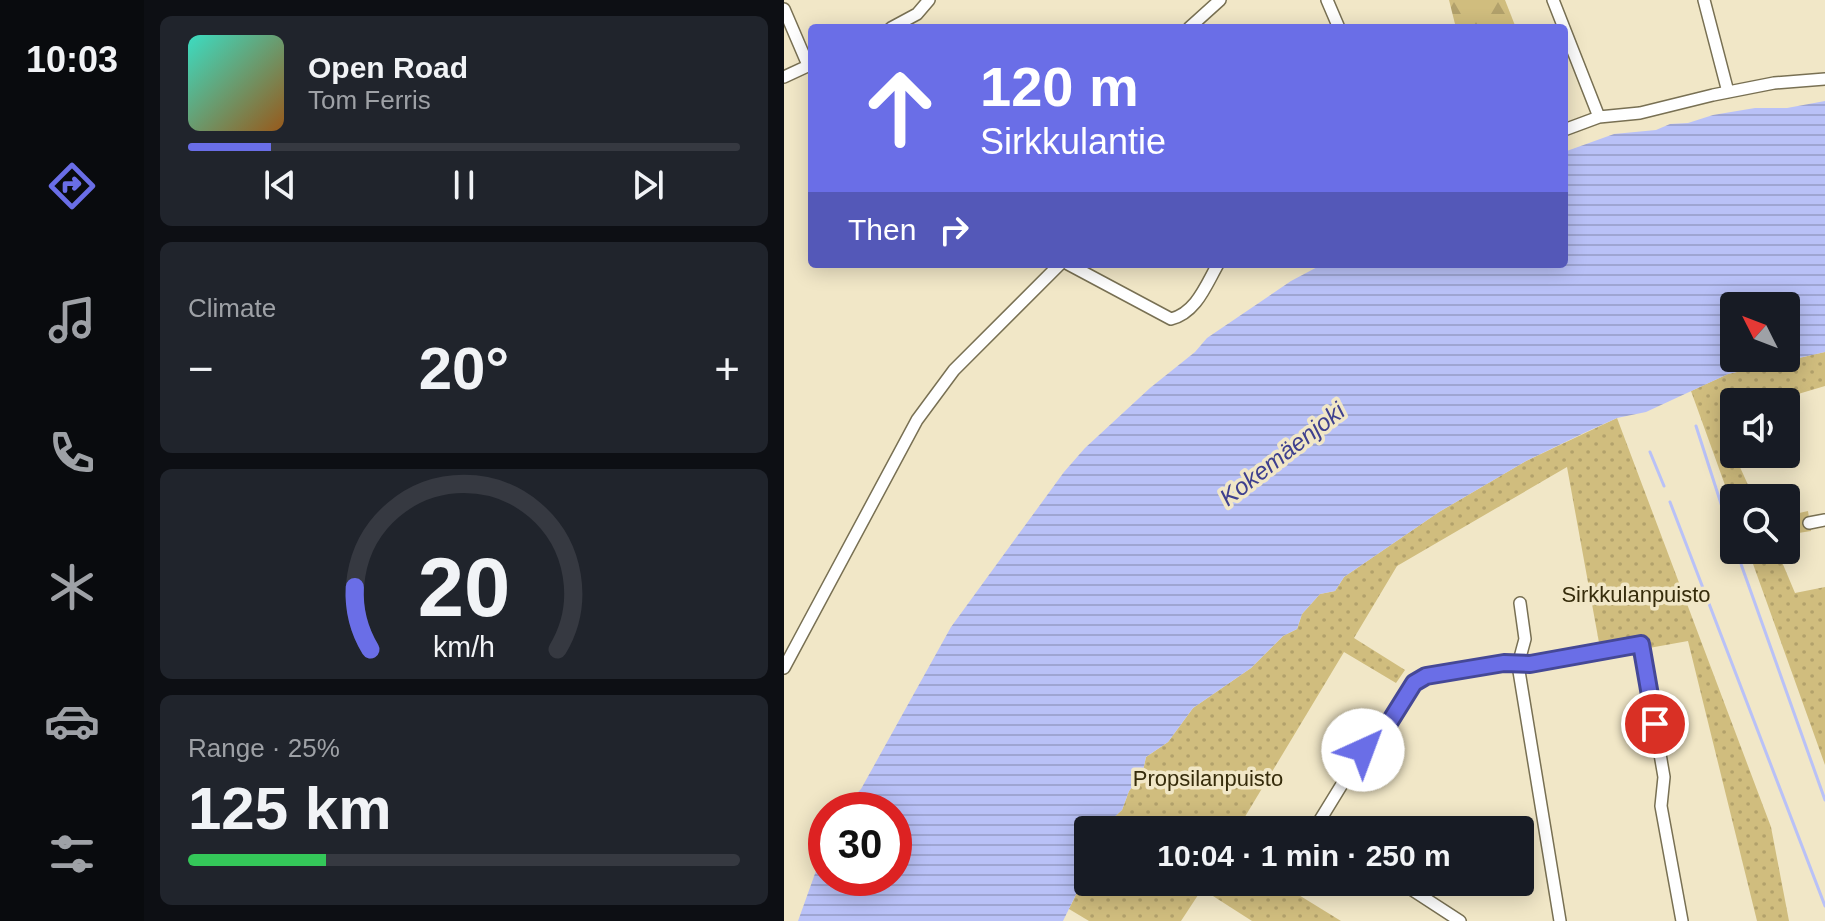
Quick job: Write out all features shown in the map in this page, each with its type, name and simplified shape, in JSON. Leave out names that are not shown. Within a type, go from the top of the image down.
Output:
[{"type":"street","points":[[898,24],[917,14],[929,0]]},
{"type":"street","points":[[1193,24],[1220,0]]},
{"type":"street","points":[[1327,0],[1337,24]]},
{"type":"street","points":[[1553,0],[1562,24]]},
{"type":"street","points":[[1704,0],[1728,92]]},
{"type":"street","points":[[784,9],[808,60]]},
{"type":"street","points":[[1568,38],[1599,117]]},
{"type":"street","points":[[784,77],[808,65]]},
{"type":"street","points":[[1568,129],[1599,117],[1640,113],[1774,83],[1825,79]]},
{"type":"street","points":[[784,668],[917,420],[954,370],[1056,268]]},
{"type":"street","points":[[1075,268],[1165,317],[1177,318],[1194,305],[1216,268]]},
{"type":"street","points":[[1809,523],[1825,520]]},
{"type":"street","points":[[1520,603],[1525,639],[1518,665],[1560,921]]},
{"type":"street","points":[[1323,816],[1363,750],[1384,731],[1414,683],[1426,676],[1504,663],[1518,665],[1641,644],[1664,777],[1661,806],[1682,921]]},
{"type":"street","points":[[1422,896],[1460,921]]},
{"type":"green space","points":[[1449,0],[1505,0],[1514,24],[1455,24]]},
{"type":"green space","points":[[1825,352],[1825,386],[1800,393],[1800,388],[1720,388],[1720,468],[1740,468],[1748,484],[1725,484],[1691,391],[1737,372],[1800,372],[1800,358]]},
{"type":"green space","name":"Sirkkulanpuisto","points":[[1617,418],[1771,827],[1789,921],[1757,921],[1688,641],[1649,648],[1646,639],[1600,648],[1567,467],[1397,566],[1354,638],[1405,670],[1396,683],[1344,652],[1245,816],[1115,816],[1142,775],[1146,757],[1168,742],[1193,708],[1251,668],[1283,636],[1297,629],[1302,614],[1320,594],[1335,591],[1344,577],[1439,512],[1526,461]]},
{"type":"green space","points":[[1808,511],[1811,531],[1800,533],[1800,513]]},
{"type":"green space","points":[[1753,564],[1783,564],[1795,593],[1825,587],[1825,765]]},
{"type":"green space","points":[[1075,896],[1197,896],[1181,921],[1089,921],[1069,909]]},
{"type":"green space","points":[[1213,896],[1300,896],[1341,921],[1252,921]]},
{"type":"water","name":"Kokemäenjoki","points":[[1825,101],[1825,352],[1800,358],[1800,292],[1720,292],[1720,372],[1737,372],[1646,412],[1617,418],[1526,461],[1439,512],[1344,577],[1335,591],[1320,594],[1302,614],[1297,629],[1283,636],[1251,668],[1193,708],[1168,742],[1146,757],[1142,775],[1115,816],[1074,816],[1075,896],[1063,921],[798,921],[808,893],[808,896],[912,896],[912,792],[858,792],[951,627],[1064,472],[1085,448],[1150,388],[1195,352],[1207,338],[1315,268],[1568,268],[1568,151],[1614,134],[1656,130],[1713,115]]},
{"type":"waterway","points":[[1696,426],[1720,501]]},
{"type":"waterway","points":[[1650,452],[1664,486]]},
{"type":"waterway","points":[[1670,502],[1825,906]]},
{"type":"waterway","points":[[1741,564],[1825,800]]},
{"type":"route","points":[[1363,750],[1384,731],[1414,683],[1426,676],[1504,663],[1530,664],[1641,644],[1655,724]]},
{"type":"park label","name":"Propsilanpuisto","points":[[1208,778]]}]
